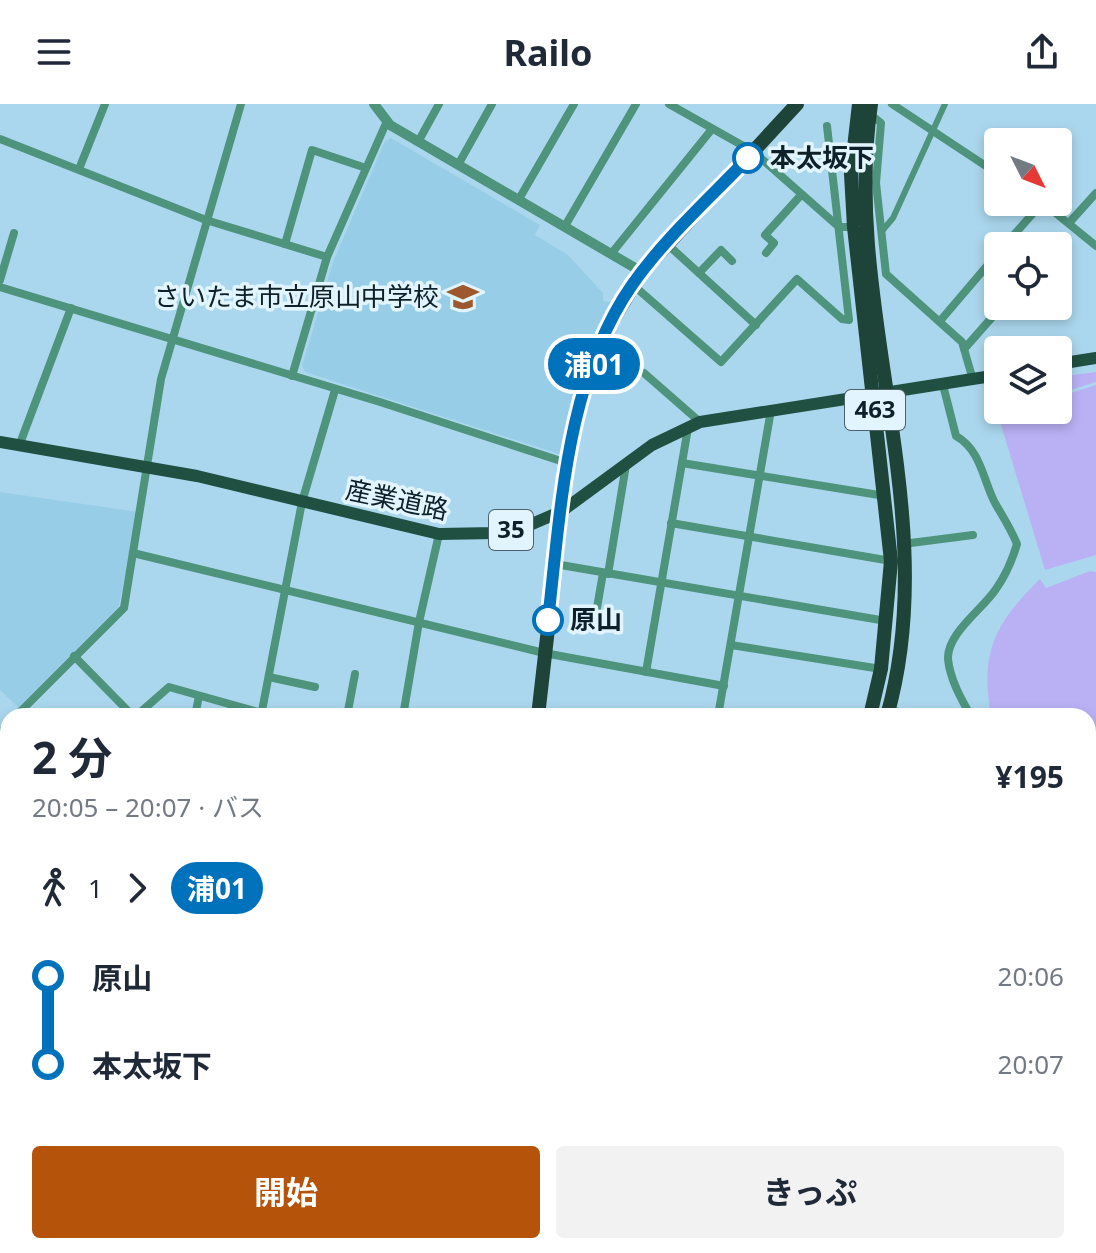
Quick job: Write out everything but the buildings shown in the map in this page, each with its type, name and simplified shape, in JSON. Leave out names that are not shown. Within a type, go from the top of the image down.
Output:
[{"type":"highway","points":[[539,708],[567,463],[607,330],[642,272],[797,104]]},
{"type":"highway","name":"463","points":[[866,107],[853,228],[903,544],[902,628],[889,708]]},
{"type":"highway","name":"463","points":[[872,708],[881,669],[891,561],[880,396]]},
{"type":"main road","points":[[1072,362],[1096,358]]},
{"type":"main road","name":"産業道路","points":[[0,442],[149,467],[439,534],[495,533],[532,524],[562,511],[626,465],[694,425],[771,409],[880,396],[984,378]]},
{"type":"street","points":[[79,169],[105,104]]},
{"type":"street","points":[[24,708],[74,656],[121,615],[170,338],[241,104]]},
{"type":"street","points":[[374,104],[387,121],[418,142],[642,272]]},
{"type":"street","points":[[418,142],[439,104]]},
{"type":"street","points":[[458,165],[492,104]]},
{"type":"street","points":[[519,199],[574,104]]},
{"type":"street","points":[[565,226],[636,104]]},
{"type":"street","points":[[669,104],[754,152],[801,195],[853,228],[882,231]]},
{"type":"street","points":[[892,104],[984,165]]},
{"type":"street","points":[[882,231],[893,218],[945,104]]},
{"type":"street","points":[[866,107],[881,120],[876,183],[886,274],[940,321],[965,348],[973,380]]},
{"type":"street","points":[[292,376],[327,257],[387,121]]},
{"type":"street","points":[[632,284],[721,362],[797,279],[842,319],[849,320],[853,228],[827,126]]},
{"type":"street","points":[[611,254],[712,129]]},
{"type":"street","points":[[0,139],[206,220],[327,257]]},
{"type":"street","points":[[285,244],[312,150],[366,168]]},
{"type":"street","points":[[1069,223],[1096,193]]},
{"type":"street","points":[[766,253],[774,243],[765,235],[801,195]]},
{"type":"street","points":[[1016,232],[1030,216]]},
{"type":"street","points":[[1060,216],[1096,246]]},
{"type":"street","points":[[0,280],[14,233]]},
{"type":"street","points":[[667,244],[756,325]]},
{"type":"street","points":[[699,273],[721,250],[732,261]]},
{"type":"street","points":[[940,321],[984,270]]},
{"type":"street","points":[[0,287],[567,463]]},
{"type":"street","points":[[19,446],[71,308]]},
{"type":"street","points":[[965,348],[990,320]]},
{"type":"street","points":[[644,373],[694,425],[682,463],[646,672]]},
{"type":"street","points":[[943,385],[956,436],[965,441],[982,467],[994,502],[1017,544],[1011,565],[978,613],[953,639],[948,658],[957,691],[967,708]]},
{"type":"street","points":[[263,708],[302,502],[335,390]]},
{"type":"street","points":[[720,708],[771,409]]},
{"type":"street","points":[[682,463],[886,497]]},
{"type":"street","points":[[594,625],[626,465]]},
{"type":"street","points":[[671,523],[891,561]]},
{"type":"street","points":[[404,708],[419,622],[439,534]]},
{"type":"street","points":[[903,544],[973,535]]},
{"type":"street","points":[[133,553],[544,653],[724,686]]},
{"type":"street","points":[[554,564],[886,621]]},
{"type":"street","points":[[731,645],[881,669]]},
{"type":"street","points":[[74,656],[126,708]]},
{"type":"street","points":[[349,708],[355,674]]},
{"type":"street","points":[[269,677],[315,687]]},
{"type":"street","points":[[144,708],[169,687],[239,708]]},
{"type":"street","points":[[197,708],[199,696]]},
{"type":"shaded area","name":"さいたま市立原山中学校","points":[[391,138],[540,225],[535,235],[567,254],[603,293],[603,301],[611,302],[586,358],[559,454],[305,372],[302,366],[333,262],[385,141]]},
{"type":"shaded area","points":[[1096,372],[1096,382],[1072,390],[1072,375]]},
{"type":"shaded area","points":[[1096,385],[1096,555],[1045,570],[1001,424],[1072,424],[1072,393]]},
{"type":"shaded area","points":[[0,492],[139,512],[115,623],[23,708],[19,708],[0,690]]},
{"type":"shaded area","points":[[1090,571],[1096,572],[1096,708],[990,708],[990,657],[1001,626],[1040,579],[1046,588]]},
{"type":"bus line","name":"浦01","points":[[548,620],[572,436],[607,330],[632,284],[748,158]]},
{"type":"place","name":"本太坂下","points":[[748,158]]},
{"type":"place","name":"さいたま市立原山中学校","points":[[463,297]]},
{"type":"place","name":"原山","points":[[548,620]]}]
